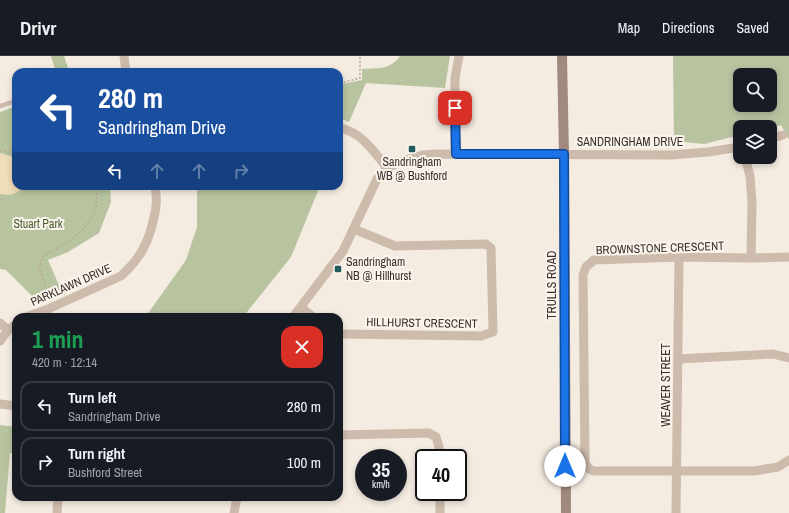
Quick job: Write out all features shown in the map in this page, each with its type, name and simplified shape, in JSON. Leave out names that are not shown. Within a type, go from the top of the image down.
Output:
[{"type":"street","points":[[124,56],[126,68]]},
{"type":"street","points":[[456,154],[455,78],[459,56]]},
{"type":"street","name":"TRULLS ROAD","points":[[562,56],[566,513]]},
{"type":"street","points":[[343,128],[349,130],[364,140],[387,168]]},
{"type":"street","points":[[777,137],[783,135]]},
{"type":"street","name":"SANDRINGHAM DRIVE","points":[[296,313],[343,251],[377,179],[387,168],[405,160],[423,155],[456,154],[671,155],[733,148]]},
{"type":"street","points":[[747,164],[750,176],[752,203],[751,258]]},
{"type":"street","name":"PARKLAWN DRIVE","points":[[37,313],[121,276],[131,267],[140,256],[152,227],[156,205],[155,190]]},
{"type":"street","name":"HILLHURST CRESCENT","points":[[343,334],[481,336],[493,332],[491,248],[486,244],[395,246],[354,229]]},
{"type":"street","name":"BROWNSTONE CRESCENT","points":[[677,470],[594,471],[589,469],[585,463],[583,275],[586,267],[594,260],[679,257],[789,257]]},
{"type":"street","name":"WEAVER STREET","points":[[676,513],[679,257]]},
{"type":"street","points":[[301,307],[308,313]]},
{"type":"street","points":[[0,323],[8,330]]},
{"type":"street","points":[[0,341],[12,327]]},
{"type":"street","points":[[678,359],[774,354],[789,358]]},
{"type":"street","points":[[0,404],[12,406]]},
{"type":"street","points":[[343,435],[429,433],[436,437],[440,449]]},
{"type":"street","points":[[677,470],[754,471],[778,468],[789,460]]},
{"type":"street","points":[[57,513],[58,501]]},
{"type":"street","points":[[234,513],[236,501]]},
{"type":"street","points":[[440,501],[440,513]]},
{"type":"lane","points":[[0,106],[12,102]]},
{"type":"path","points":[[343,82],[360,78],[360,56]]},
{"type":"path","points":[[0,150],[12,153]]},
{"type":"path","points":[[46,310],[43,296],[46,291],[39,268],[42,257],[71,240],[85,228],[96,210],[96,190]]},
{"type":"path","points":[[46,291],[51,291],[62,303]]},
{"type":"green space","points":[[51,56],[64,56],[68,68],[55,68]]},
{"type":"green space","points":[[400,56],[450,56],[445,88],[366,83],[349,122],[343,120],[343,84],[362,80],[362,69],[388,66],[396,61]]},
{"type":"green space","points":[[673,56],[789,56],[789,140],[781,125],[777,126],[777,120],[733,120],[733,137],[704,144],[674,141]]},
{"type":"green space","name":"Stuart Park","points":[[12,108],[12,190],[110,190],[111,202],[99,233],[68,252],[48,260],[62,292],[38,302],[6,270],[0,269],[0,112]]},
{"type":"green space","points":[[197,190],[318,190],[291,257],[246,313],[147,313],[186,260],[197,227]]},
{"type":"green space","points":[[0,425],[12,426],[12,453],[10,453],[5,513],[0,513]]},
{"type":"sand","points":[[0,153],[12,157],[12,190],[20,190],[14,194],[0,194]]},
{"type":"place","name":"Sandringham WB @ Bushford","points":[[412,149]]},
{"type":"place","name":"Sandringham NB @ Hillhurst","points":[[338,269]]},
{"type":"route","points":[[455,108],[456,154],[564,154],[565,466]]}]
